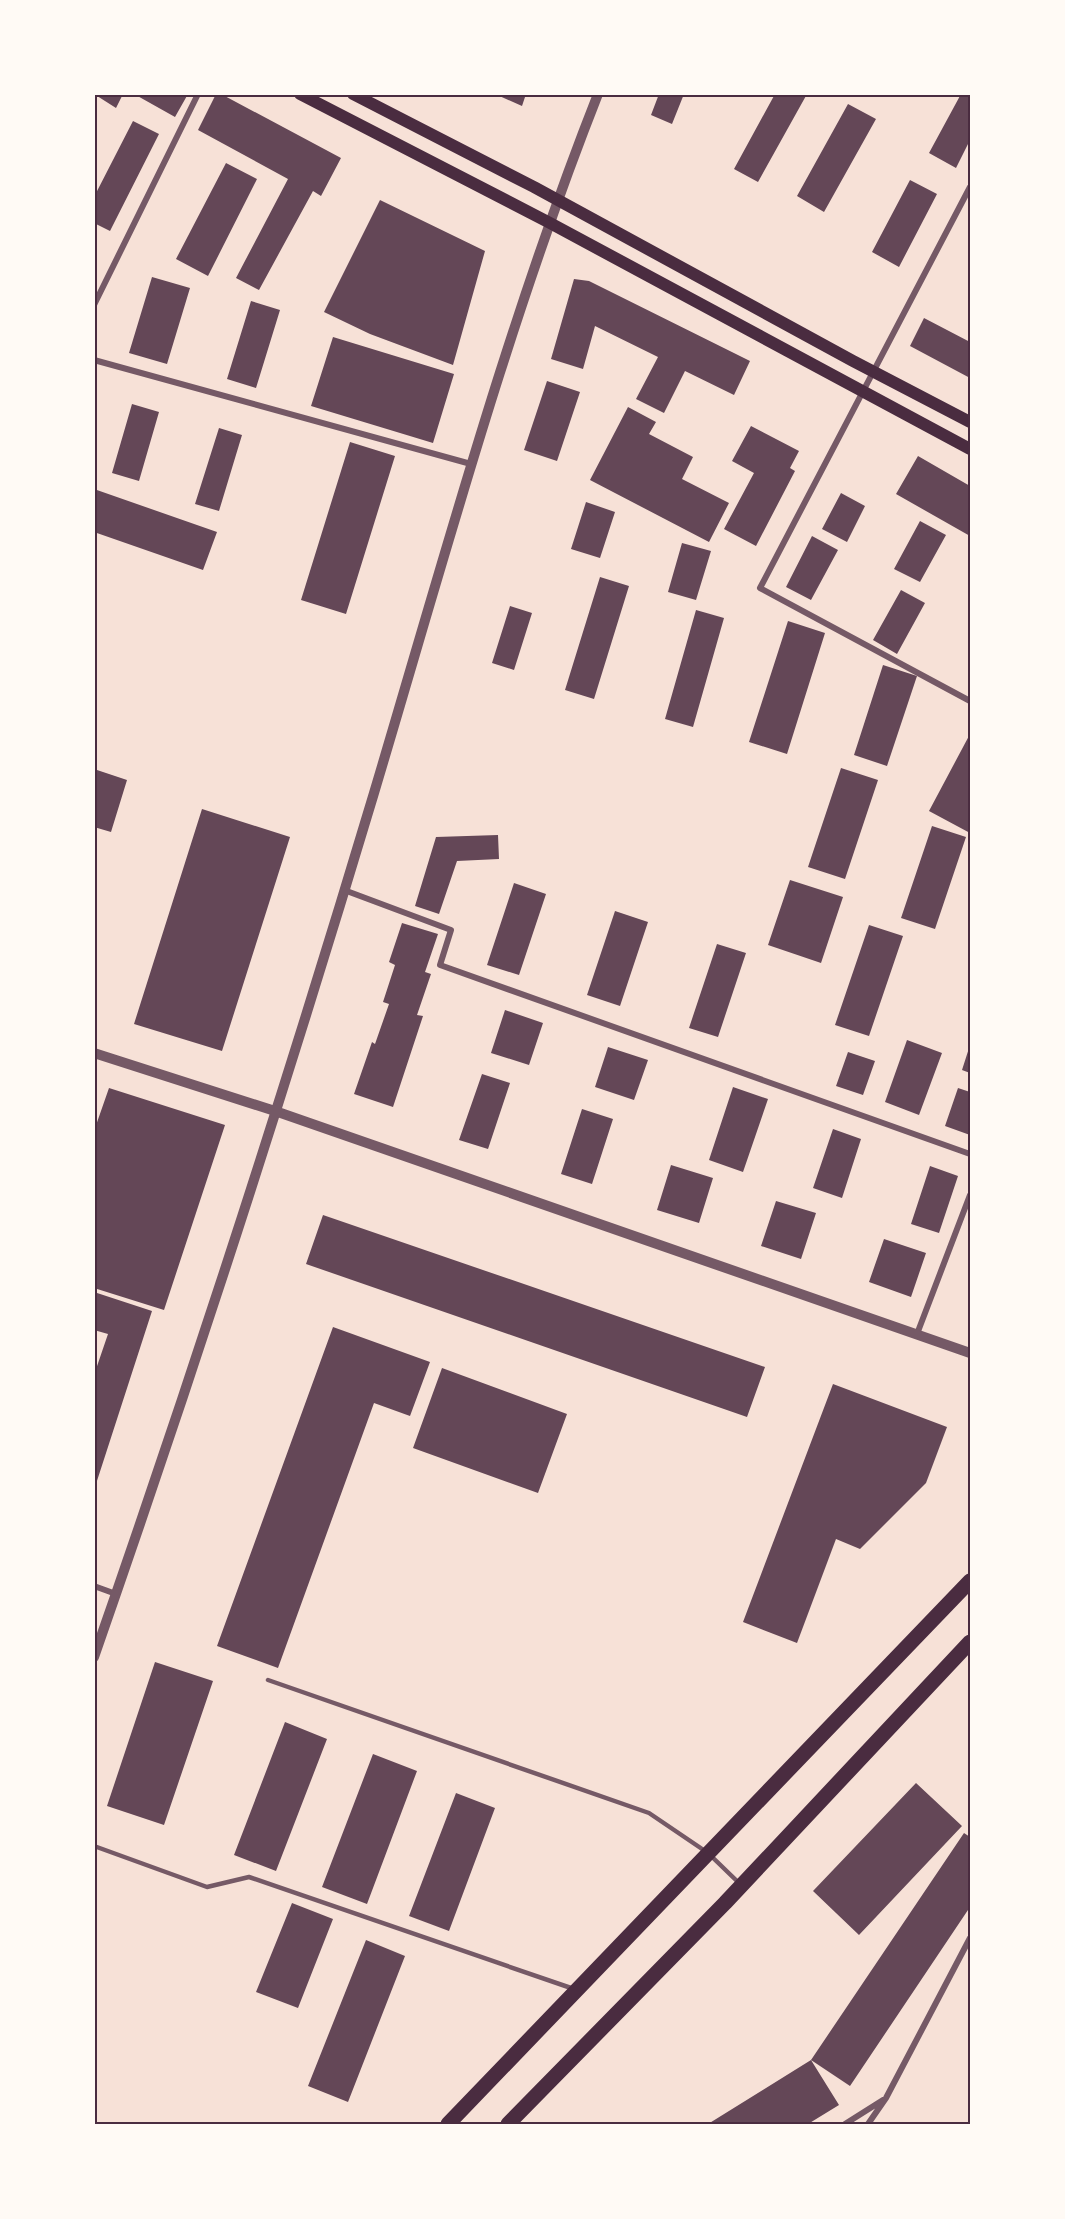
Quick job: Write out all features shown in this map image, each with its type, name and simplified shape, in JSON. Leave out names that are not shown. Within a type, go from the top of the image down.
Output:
[{"type":"main road","points":[[300,94],[550,223],[970,449]]},
{"type":"main road","points":[[353,94],[558,200],[970,422]]},
{"type":"main road","points":[[448,2124],[970,1581]]},
{"type":"main road","points":[[508,2124],[741,1885],[970,1642]]},
{"type":"street","points":[[94,304],[198,94]]},
{"type":"street","points":[[94,1657],[176,1420],[275,1111],[344,890],[471,464],[550,223],[598,94]]},
{"type":"street","points":[[970,187],[760,588],[970,702]]},
{"type":"street","points":[[94,360],[471,464]]},
{"type":"street","points":[[344,890],[451,930],[440,965],[970,1154]]},
{"type":"street","points":[[94,1053],[275,1111],[970,1353]]},
{"type":"street","points":[[917,1334],[970,1195]]},
{"type":"street","points":[[94,1586],[116,1594]]},
{"type":"street","points":[[868,2124],[886,2098],[970,1938]]},
{"type":"street","points":[[845,2124],[886,2098]]},
{"type":"lane","points":[[268,1680],[649,1813],[708,1854],[741,1885]]},
{"type":"lane","points":[[94,1846],[207,1887],[249,1877],[576,1990]]},
{"type":"building","points":[[94,94],[123,94],[116,108]]},
{"type":"building","points":[[134,94],[188,94],[175,117]]},
{"type":"building","points":[[216,94],[221,94],[341,158],[321,196],[313,191],[259,290],[236,278],[288,179],[198,130]]},
{"type":"building","points":[[495,94],[526,94],[522,106]]},
{"type":"building","points":[[659,94],[684,94],[672,124],[651,115]]},
{"type":"building","points":[[775,94],[807,94],[758,182],[734,169]]},
{"type":"building","points":[[961,94],[970,94],[970,140],[956,168],[929,153]]},
{"type":"building","points":[[848,104],[876,119],[824,212],[797,196]]},
{"type":"building","points":[[133,121],[159,134],[110,231],[94,223],[94,197]]},
{"type":"building","points":[[226,163],[257,179],[208,276],[176,259]]},
{"type":"building","points":[[910,180],[937,194],[899,267],[872,252]]},
{"type":"building","points":[[380,200],[485,251],[453,365],[370,334],[324,312]]},
{"type":"building","points":[[152,277],[190,288],[167,364],[129,353]]},
{"type":"building","points":[[574,279],[589,281],[750,361],[734,395],[685,371],[664,413],[636,399],[658,357],[595,326],[583,369],[551,359]]},
{"type":"building","points":[[251,301],[280,310],[256,388],[227,379]]},
{"type":"building","points":[[924,318],[970,342],[970,378],[910,346]]},
{"type":"building","points":[[333,337],[454,374],[433,443],[311,406]]},
{"type":"building","points":[[547,381],[580,392],[557,461],[524,450]]},
{"type":"building","points":[[132,404],[159,412],[139,481],[112,473]]},
{"type":"building","points":[[628,407],[656,422],[649,434],[693,457],[682,479],[729,503],[709,542],[590,480]]},
{"type":"building","points":[[751,426],[799,451],[790,468],[795,471],[756,546],[724,529],[754,473],[732,461]]},
{"type":"building","points":[[219,428],[242,435],[219,511],[195,504]]},
{"type":"building","points":[[350,442],[395,456],[346,614],[301,600]]},
{"type":"building","points":[[918,456],[970,486],[970,536],[896,494]]},
{"type":"building","points":[[94,489],[217,532],[203,570],[94,532]]},
{"type":"building","points":[[841,493],[865,506],[847,542],[822,529]]},
{"type":"building","points":[[586,502],[615,512],[600,558],[571,549]]},
{"type":"building","points":[[920,521],[946,535],[920,582],[894,569]]},
{"type":"building","points":[[812,536],[838,550],[811,600],[786,587]]},
{"type":"building","points":[[682,543],[711,551],[696,600],[668,592]]},
{"type":"building","points":[[600,577],[629,586],[594,699],[565,690]]},
{"type":"building","points":[[901,590],[925,603],[897,654],[873,640]]},
{"type":"building","points":[[510,606],[532,613],[514,670],[492,663]]},
{"type":"building","points":[[696,610],[724,618],[693,727],[665,719]]},
{"type":"building","points":[[788,621],[825,633],[787,754],[749,742]]},
{"type":"building","points":[[883,665],[917,676],[887,766],[854,755]]},
{"type":"building","points":[[970,734],[970,833],[929,811]]},
{"type":"building","points":[[841,768],[878,780],[845,879],[808,867]]},
{"type":"building","points":[[94,769],[127,780],[111,832],[94,827]]},
{"type":"building","points":[[202,809],[290,837],[222,1051],[134,1024]]},
{"type":"building","points":[[932,826],[966,837],[935,929],[901,918]]},
{"type":"building","points":[[498,835],[499,859],[457,861],[439,914],[415,906],[436,837]]},
{"type":"building","points":[[790,880],[843,897],[821,963],[768,945]]},
{"type":"building","points":[[514,883],[546,894],[519,975],[487,965]]},
{"type":"building","points":[[615,911],[648,922],[620,1006],[587,995]]},
{"type":"building","points":[[402,923],[438,934],[425,972],[431,974],[417,1015],[423,1016],[393,1107],[354,1094],[372,1042],[375,1044],[389,1004],[383,1002],[395,965],[389,962]]},
{"type":"building","points":[[869,925],[903,936],[869,1036],[835,1025]]},
{"type":"building","points":[[717,944],[746,953],[718,1037],[689,1028]]},
{"type":"building","points":[[505,1010],[543,1023],[529,1065],[491,1053]]},
{"type":"building","points":[[907,1040],[942,1053],[919,1115],[885,1102]]},
{"type":"building","points":[[970,1045],[970,1073],[962,1070]]},
{"type":"building","points":[[608,1047],[648,1060],[634,1100],[595,1087]]},
{"type":"building","points":[[848,1052],[875,1061],[863,1095],[836,1086]]},
{"type":"building","points":[[482,1074],[510,1083],[488,1149],[459,1140]]},
{"type":"building","points":[[733,1087],[768,1099],[743,1172],[709,1160]]},
{"type":"building","points":[[109,1088],[225,1125],[164,1310],[94,1288],[94,1131]]},
{"type":"building","points":[[958,1088],[970,1092],[970,1135],[945,1126]]},
{"type":"building","points":[[582,1109],[613,1119],[592,1184],[561,1174]]},
{"type":"building","points":[[833,1129],[861,1139],[842,1198],[813,1188]]},
{"type":"building","points":[[671,1165],[713,1178],[699,1223],[657,1210]]},
{"type":"building","points":[[930,1166],[958,1176],[939,1233],[911,1224]]},
{"type":"building","points":[[776,1201],[816,1213],[801,1259],[761,1246]]},
{"type":"building","points":[[323,1215],[765,1367],[747,1417],[306,1264]]},
{"type":"building","points":[[884,1239],[926,1253],[911,1297],[869,1282]]},
{"type":"building","points":[[94,1292],[152,1311],[95,1487],[94,1375],[108,1334],[94,1330]]},
{"type":"building","points":[[333,1327],[430,1362],[410,1416],[374,1403],[278,1668],[217,1646]]},
{"type":"building","points":[[442,1368],[567,1414],[538,1493],[413,1448]]},
{"type":"building","points":[[833,1384],[947,1427],[926,1483],[860,1549],[836,1539],[797,1643],[743,1622]]},
{"type":"building","points":[[155,1662],[213,1681],[164,1825],[107,1806]]},
{"type":"building","points":[[285,1722],[327,1739],[276,1871],[234,1855]]},
{"type":"building","points":[[373,1754],[417,1771],[367,1904],[322,1887]]},
{"type":"building","points":[[916,1783],[962,1826],[859,1935],[813,1891]]},
{"type":"building","points":[[456,1793],[495,1808],[449,1931],[409,1916]]},
{"type":"building","points":[[964,1833],[970,1837],[970,1907],[850,2086],[811,2060]]},
{"type":"building","points":[[292,1903],[333,1919],[298,2008],[256,1992]]},
{"type":"building","points":[[366,1940],[405,1956],[348,2102],[308,2086]]},
{"type":"building","points":[[811,2060],[839,2105],[808,2124],[708,2124]]}]
